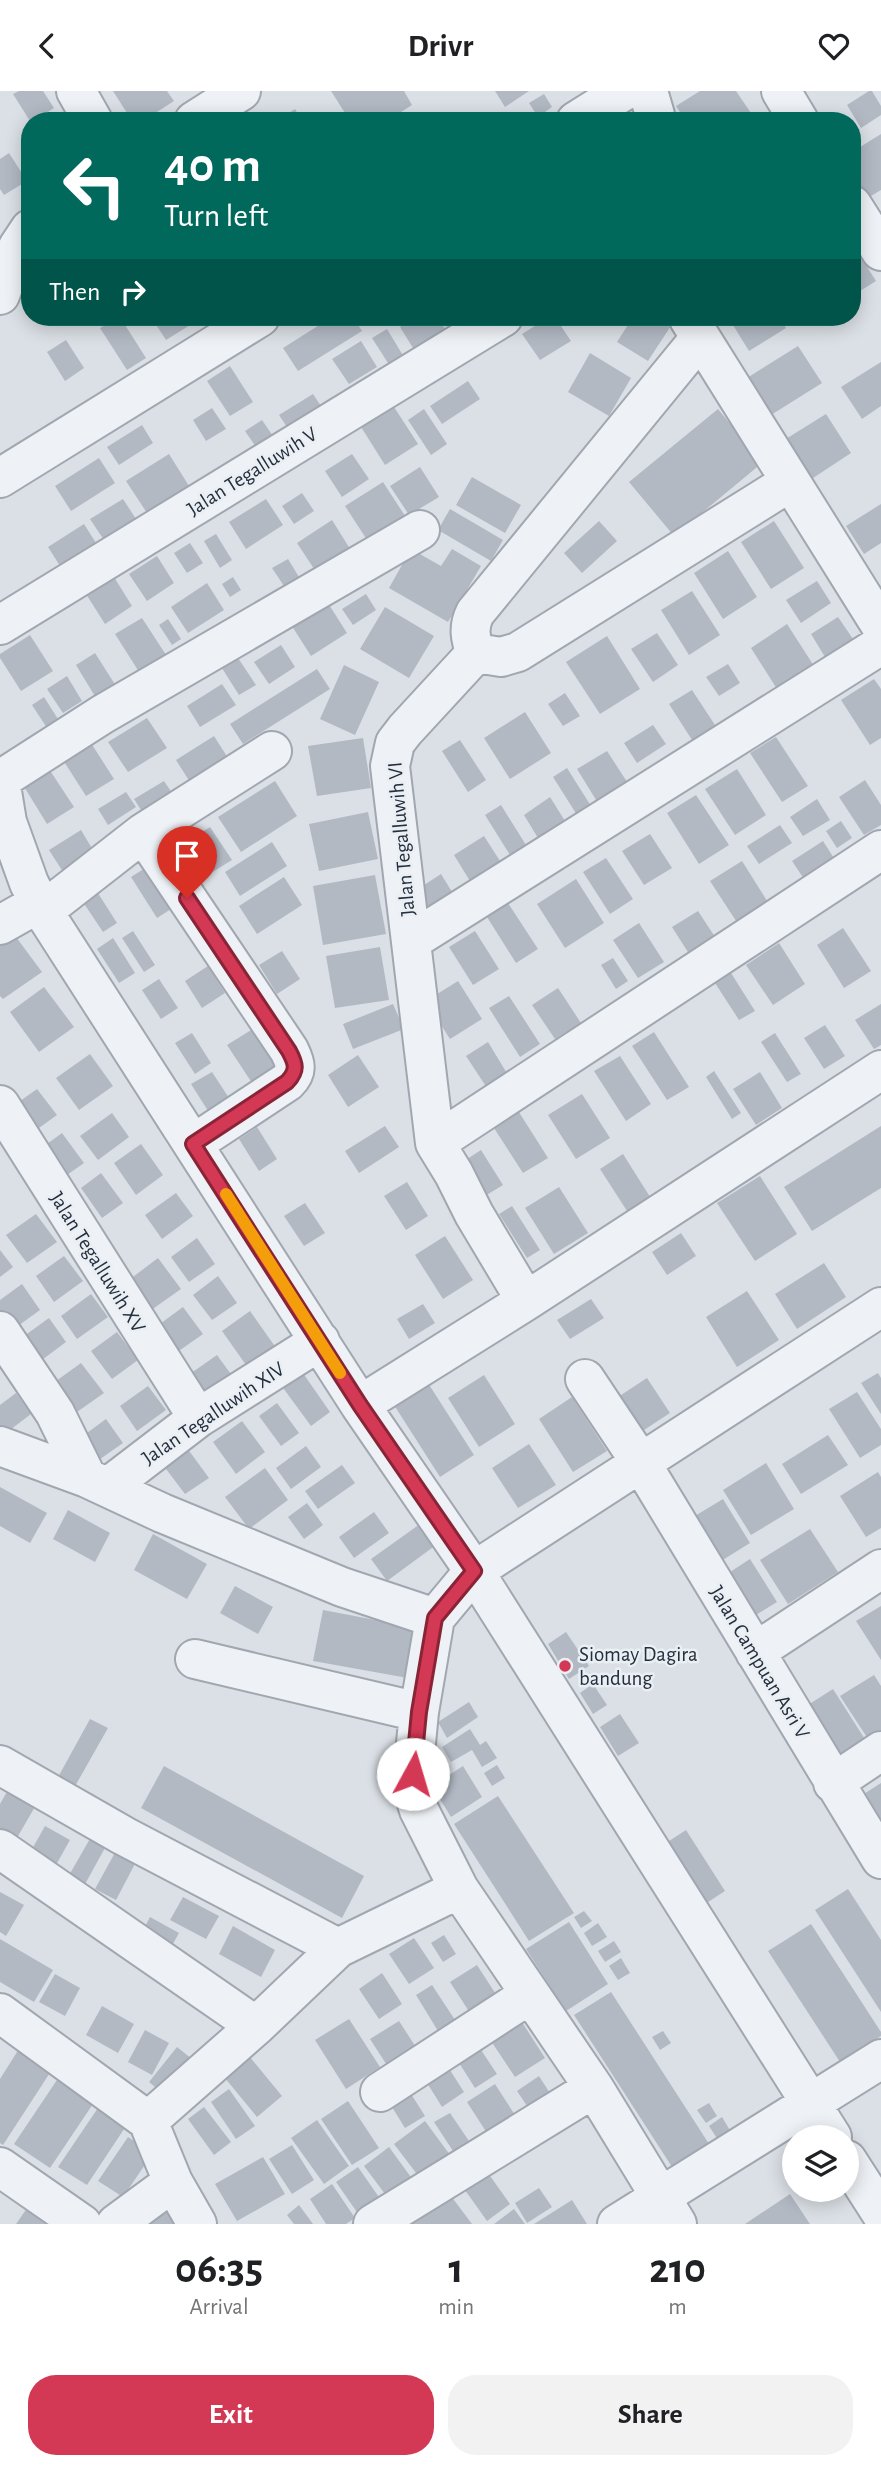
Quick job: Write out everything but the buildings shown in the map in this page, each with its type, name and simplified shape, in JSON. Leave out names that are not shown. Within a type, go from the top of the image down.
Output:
[{"type":"street","points":[[76,91],[88,112]]},
{"type":"street","points":[[208,112],[241,91]]},
{"type":"street","points":[[590,112],[624,91]]},
{"type":"street","points":[[648,91],[654,112]]},
{"type":"street","points":[[781,91],[794,112]]},
{"type":"street","points":[[861,219],[881,251]]},
{"type":"street","points":[[0,295],[21,242]]},
{"type":"street","points":[[0,478],[245,326]]},
{"type":"street","name":"Jalan Tegalluwih V","points":[[0,625],[488,326]]},
{"type":"street","points":[[790,481],[518,652],[501,657],[476,653],[470,635],[471,621],[475,613],[694,327],[881,626]]},
{"type":"street","points":[[420,530],[103,714],[1,792],[7,823],[29,883],[41,907],[360,1405],[474,1571],[825,2125]]},
{"type":"street","points":[[411,941],[881,645]]},
{"type":"street","name":"Jalan Tegalluwih VI","points":[[476,653],[395,743],[390,766],[435,1143],[526,1301]]},
{"type":"street","points":[[0,925],[41,907],[144,833],[272,751]]},
{"type":"street","points":[[144,833],[296,1064],[295,1074],[287,1082],[193,1144]]},
{"type":"street","points":[[435,1143],[881,850]]},
{"type":"street","points":[[360,1405],[526,1301],[881,1070]]},
{"type":"street","name":"Jalan Tegalluwih XV","points":[[0,1105],[198,1418]]},
{"type":"street","points":[[668,2211],[594,2088],[459,1889],[419,1810],[414,1794],[413,1774],[419,1712],[435,1618],[474,1571],[881,1307]]},
{"type":"street","points":[[0,1331],[55,1413],[97,1483]]},
{"type":"street","name":"Jalan Tegalluwih XIV","points":[[97,1483],[320,1341]]},
{"type":"street","name":"Jalan Campuan Asri V","points":[[585,1380],[641,1463],[881,1859]]},
{"type":"street","points":[[0,1446],[97,1483],[162,1513],[332,1583],[435,1618]]},
{"type":"street","points":[[755,1652],[881,1569]]},
{"type":"street","points":[[195,1659],[419,1712]]},
{"type":"street","points":[[833,1783],[881,1751]]},
{"type":"street","points":[[0,1766],[124,1836],[338,1948]]},
{"type":"street","points":[[0,1849],[256,2026]]},
{"type":"street","points":[[148,2121],[256,2026],[338,1948],[459,1889]]},
{"type":"street","points":[[380,2092],[529,1995]]},
{"type":"street","points":[[0,2013],[148,2121],[173,2182],[197,2224]]},
{"type":"street","points":[[617,2224],[668,2211],[812,2104],[881,2059]]},
{"type":"street","points":[[373,2224],[594,2088]]},
{"type":"street","points":[[0,2167],[82,2224]]},
{"type":"street","points":[[859,2178],[881,2213]]},
{"type":"street","points":[[116,2224],[173,2182]]},
{"type":"slow traffic","points":[[226,1194],[340,1373]]},
{"type":"place","name":"Siomay Dagira bandung","points":[[565,1666]]},
{"type":"route","points":[[187,898],[296,1064],[295,1074],[287,1082],[193,1144],[360,1405],[474,1571],[435,1618],[419,1712],[413,1774]]}]
